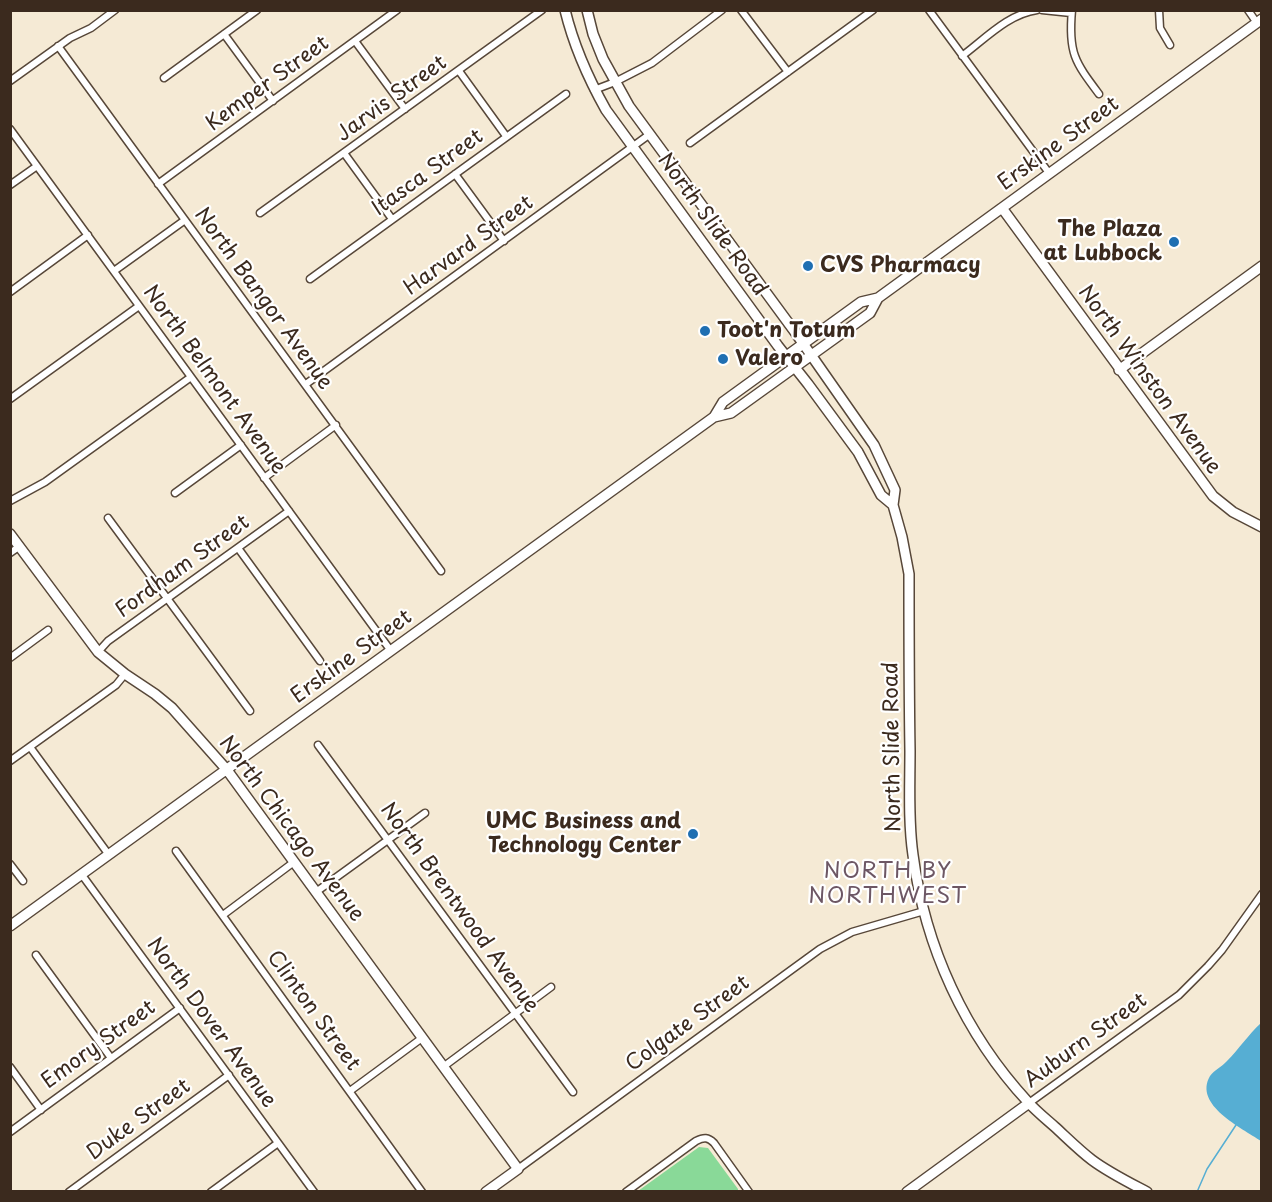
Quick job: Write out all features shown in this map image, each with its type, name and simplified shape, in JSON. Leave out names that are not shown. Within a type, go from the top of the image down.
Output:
[{"type":"main road","name":"North Slide Road","points":[[565,10],[576,50],[606,110],[858,452],[881,495],[893,506]]},
{"type":"main road","name":"North Slide Road","points":[[587,10],[593,34],[629,106],[803,344],[874,446],[895,490],[893,506],[909,574],[910,812],[913,854],[931,936],[961,1009],[981,1042],[1029,1103],[1093,1161],[1147,1191]]},
{"type":"main road","name":"Erskine Street","points":[[714,417],[723,402],[786,356],[861,302],[878,298],[1259,21]]},
{"type":"main road","name":"North Winston Avenue","points":[[1002,208],[1213,496],[1233,512],[1262,528]]},
{"type":"main road","points":[[701,240],[718,227]]},
{"type":"main road","points":[[1119,370],[1262,266]]},
{"type":"main road","name":"Erskine Street","points":[[10,926],[714,417],[731,413],[811,356],[870,313],[878,298]]},
{"type":"main road","name":"North Chicago Avenue","points":[[10,534],[98,652],[172,708],[227,770],[518,1169]]},
{"type":"main road","name":"Auburn Street","points":[[908,1191],[1029,1103]]},
{"type":"main road","name":"Colgate Street","points":[[486,1191],[518,1169]]},
{"type":"street","points":[[10,81],[58,46],[91,28],[115,10]]},
{"type":"street","points":[[164,78],[257,10]]},
{"type":"street","name":"Kemper Street","points":[[158,184],[397,10]]},
{"type":"street","name":"Jarvis Street","points":[[261,213],[542,10]]},
{"type":"street","points":[[594,90],[652,63],[722,10]]},
{"type":"street","points":[[741,10],[788,72]]},
{"type":"street","points":[[690,143],[873,10]]},
{"type":"street","points":[[929,10],[1049,173]]},
{"type":"street","points":[[962,56],[1012,18],[1037,10]]},
{"type":"street","points":[[1042,10],[1071,12],[1070,39],[1074,57],[1083,73],[1100,94]]},
{"type":"street","points":[[1159,10],[1160,28],[1170,45]]},
{"type":"street","points":[[1248,10],[1259,21]]},
{"type":"street","points":[[224,34],[273,101]]},
{"type":"street","points":[[355,41],[405,109]]},
{"type":"street","name":"North Bangor Avenue","points":[[58,46],[441,571]]},
{"type":"street","points":[[459,71],[506,136]]},
{"type":"street","name":"Itasca Street","points":[[310,279],[566,94]]},
{"type":"street","name":"North Belmont Avenue","points":[[10,129],[391,651]]},
{"type":"street","name":"Harvard Street","points":[[306,384],[650,134]]},
{"type":"street","points":[[344,153],[392,219]]},
{"type":"street","points":[[10,185],[37,166]]},
{"type":"street","points":[[455,174],[504,241]]},
{"type":"street","points":[[114,271],[184,220]]},
{"type":"street","points":[[10,292],[88,235]]},
{"type":"street","points":[[10,399],[139,306]]},
{"type":"street","points":[[10,501],[45,482],[191,376]]},
{"type":"street","points":[[264,478],[336,425]]},
{"type":"street","points":[[175,493],[241,445]]},
{"type":"street","name":"Fordham Street","points":[[98,652],[108,642],[289,511]]},
{"type":"street","points":[[108,518],[250,711]]},
{"type":"street","points":[[10,553],[20,546]]},
{"type":"street","points":[[238,548],[320,661]]},
{"type":"street","points":[[10,658],[48,630]]},
{"type":"street","points":[[10,761],[116,685],[125,674]]},
{"type":"street","name":"North Brentwood Avenue","points":[[318,745],[573,1092]]},
{"type":"street","points":[[30,747],[109,855]]},
{"type":"street","points":[[316,892],[425,813]]},
{"type":"street","name":"Clinton Street","points":[[176,851],[422,1191]]},
{"type":"street","points":[[223,915],[294,862]]},
{"type":"street","points":[[10,864],[23,881]]},
{"type":"street","name":"North Dover Avenue","points":[[82,875],[314,1191]]},
{"type":"street","name":"Auburn Street","points":[[1029,1103],[1179,995],[1222,950],[1262,894]]},
{"type":"street","name":"Colgate Street","points":[[518,1169],[831,942],[869,926],[924,911]]},
{"type":"street","points":[[36,955],[111,1058]]},
{"type":"street","points":[[444,1067],[551,987]]},
{"type":"street","name":"Emory Street","points":[[10,1132],[180,1008]]},
{"type":"street","points":[[350,1091],[422,1038]]},
{"type":"street","points":[[10,1067],[41,1110]]},
{"type":"street","name":"Duke Street","points":[[69,1191],[229,1075]]},
{"type":"street","points":[[626,1191],[702,1138],[714,1143],[749,1191]]},
{"type":"street","points":[[211,1191],[278,1143]]},
{"type":"green space","points":[[699,1147],[708,1148],[738,1191],[638,1191]]},
{"type":"water","points":[[1261,1023],[1261,1141],[1232,1122],[1214,1106],[1208,1097],[1207,1087],[1210,1076]]},
{"type":"waterway","points":[[1197,1192],[1207,1169],[1236,1125]]},
{"type":"place","name":"The Plaza at Lubbock","points":[[1174,242]]},
{"type":"place","name":"CVS Pharmacy","points":[[808,266]]},
{"type":"place","name":"Toot'n Totum","points":[[705,331]]},
{"type":"place","name":"Valero","points":[[723,359]]},
{"type":"place","name":"UMC Business and Technology Center","points":[[693,834]]},
{"type":"district","name":"NORTH BY NORTHWEST","points":[[888,884]]}]
